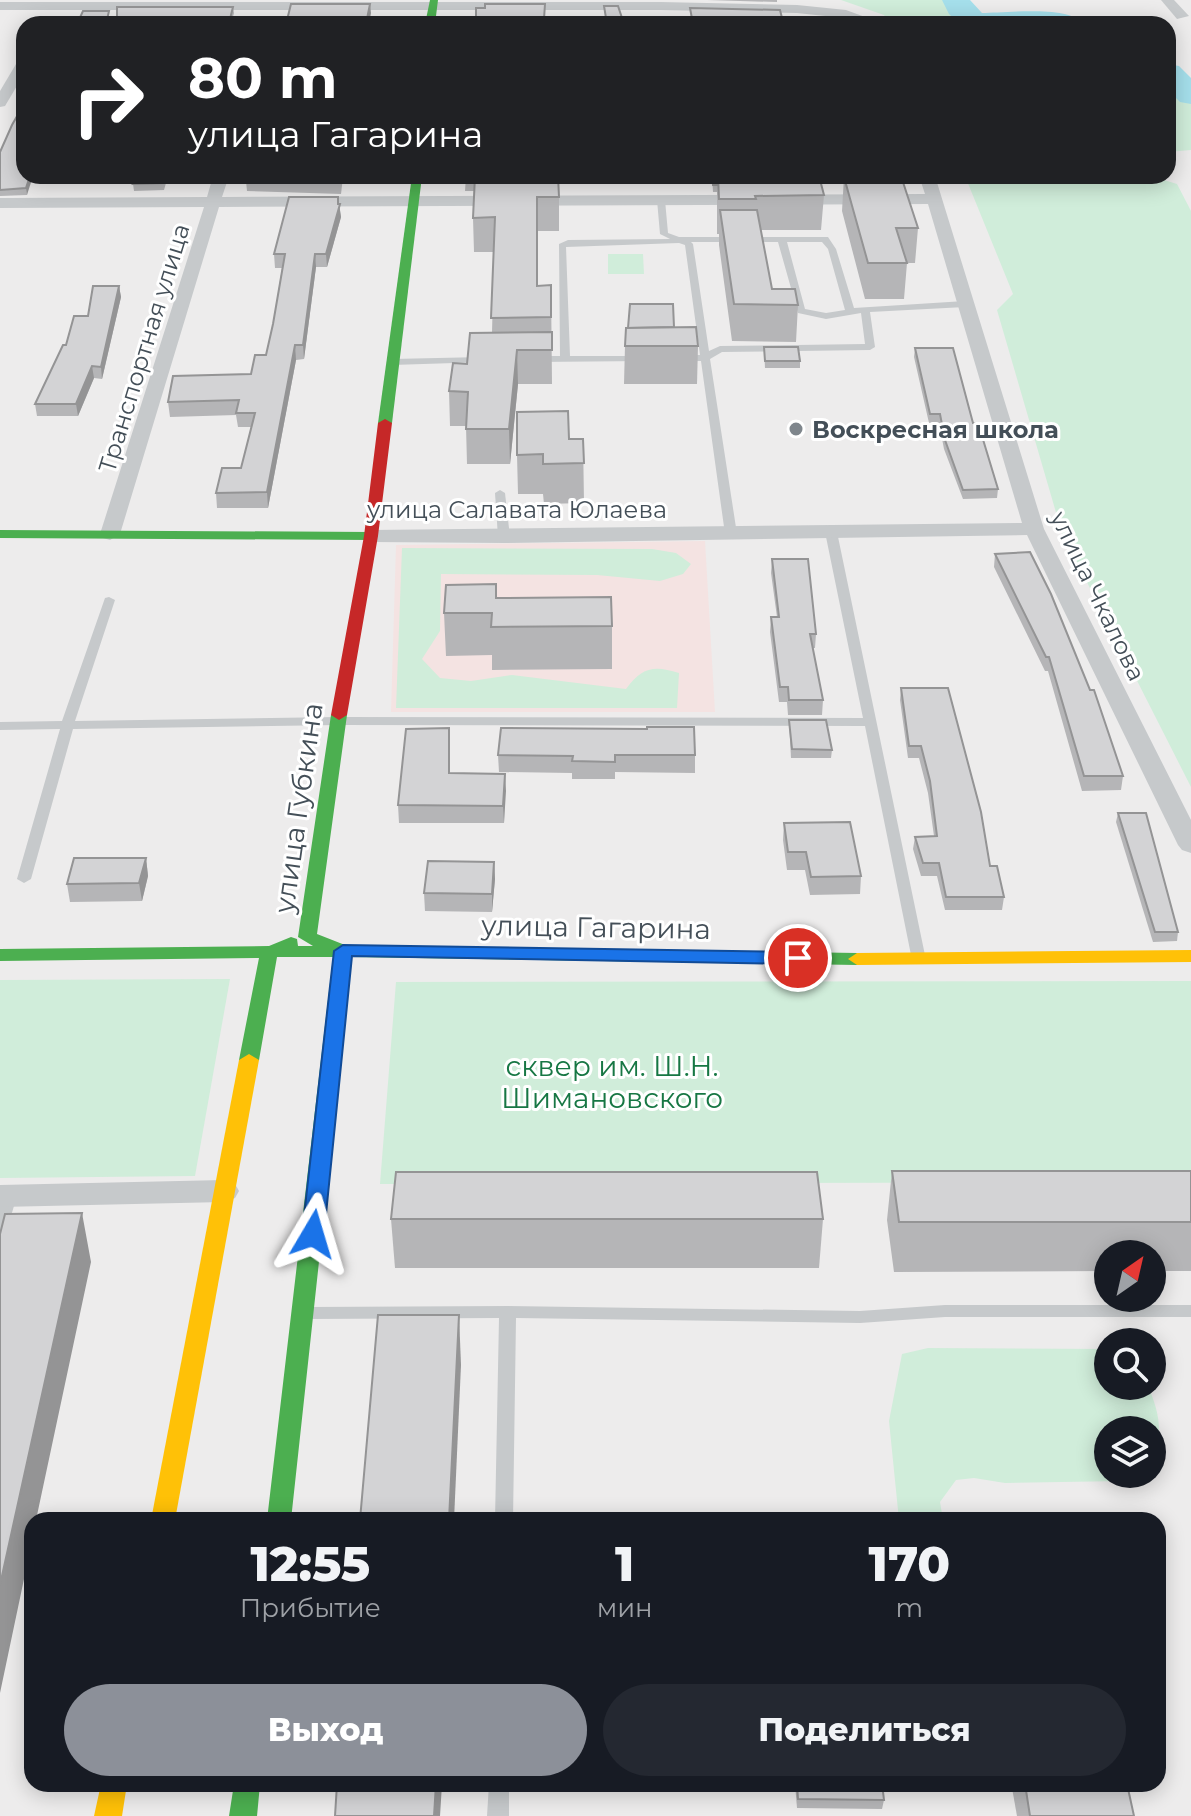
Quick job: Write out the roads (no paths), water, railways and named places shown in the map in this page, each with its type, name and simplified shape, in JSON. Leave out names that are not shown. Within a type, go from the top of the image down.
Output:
[{"type":"main road","name":"улица Губкина","points":[[343,951],[307,937],[338,721],[371,536],[416,184]]},
{"type":"main road","name":"улица Салавата Юлаева","points":[[0,534],[371,536]]},
{"type":"main road","points":[[269,953],[307,937]]},
{"type":"main road","points":[[280,1512],[343,951]]},
{"type":"main road","name":"улица Гагарина","points":[[0,955],[343,951],[919,960],[1191,956]]},
{"type":"main road","name":"улица Губкина","points":[[164,1512],[269,953]]},
{"type":"main road","points":[[108,1816],[112,1792]]},
{"type":"main road","points":[[243,1816],[246,1792]]},
{"type":"street","points":[[1167,0],[1182,16]]},
{"type":"street","points":[[0,6],[267,2],[661,3],[797,9],[852,16]]},
{"type":"street","points":[[0,103],[16,76]]},
{"type":"street","name":"Транспортная улица","points":[[110,534],[219,184]]},
{"type":"street","name":"улица Чкалова","points":[[929,184],[1034,529],[1191,845]]},
{"type":"street","points":[[0,203],[661,200],[689,194],[932,199]]},
{"type":"street","name":"улица Салавата Юлаева","points":[[371,536],[504,537],[1034,529]]},
{"type":"street","points":[[5,1196],[224,1191]]},
{"type":"lane","points":[[661,200],[664,234],[689,244],[731,534]]},
{"type":"lane","points":[[782,239],[801,311],[815,317],[850,311],[965,304]]},
{"type":"lane","points":[[565,359],[562,246],[568,243],[825,239],[832,249],[850,311]]},
{"type":"lane","points":[[674,358],[705,358],[720,349],[870,347],[865,310]]},
{"type":"lane","points":[[518,360],[659,358]]},
{"type":"lane","points":[[392,362],[502,360]]},
{"type":"lane","points":[[500,493],[504,537]]},
{"type":"lane","points":[[831,532],[919,960]]},
{"type":"lane","points":[[24,879],[67,726],[109,600]]},
{"type":"lane","points":[[0,726],[338,721],[870,722]]},
{"type":"lane","points":[[0,1226],[5,1196]]},
{"type":"lane","points":[[303,1313],[508,1312],[860,1317],[945,1311],[1191,1311]]},
{"type":"lane","points":[[504,1512],[508,1312]]},
{"type":"lane","points":[[498,1816],[499,1792]]},
{"type":"waterway","points":[[956,0],[959,8],[968,16]]},
{"type":"waterway","points":[[1176,81],[1191,95]]},
{"type":"place","name":"Воскресная школа","points":[[796,429]]},
{"type":"park label","name":"сквер им. Ш.Н. Шимановского","points":[[612,1082]]}]
